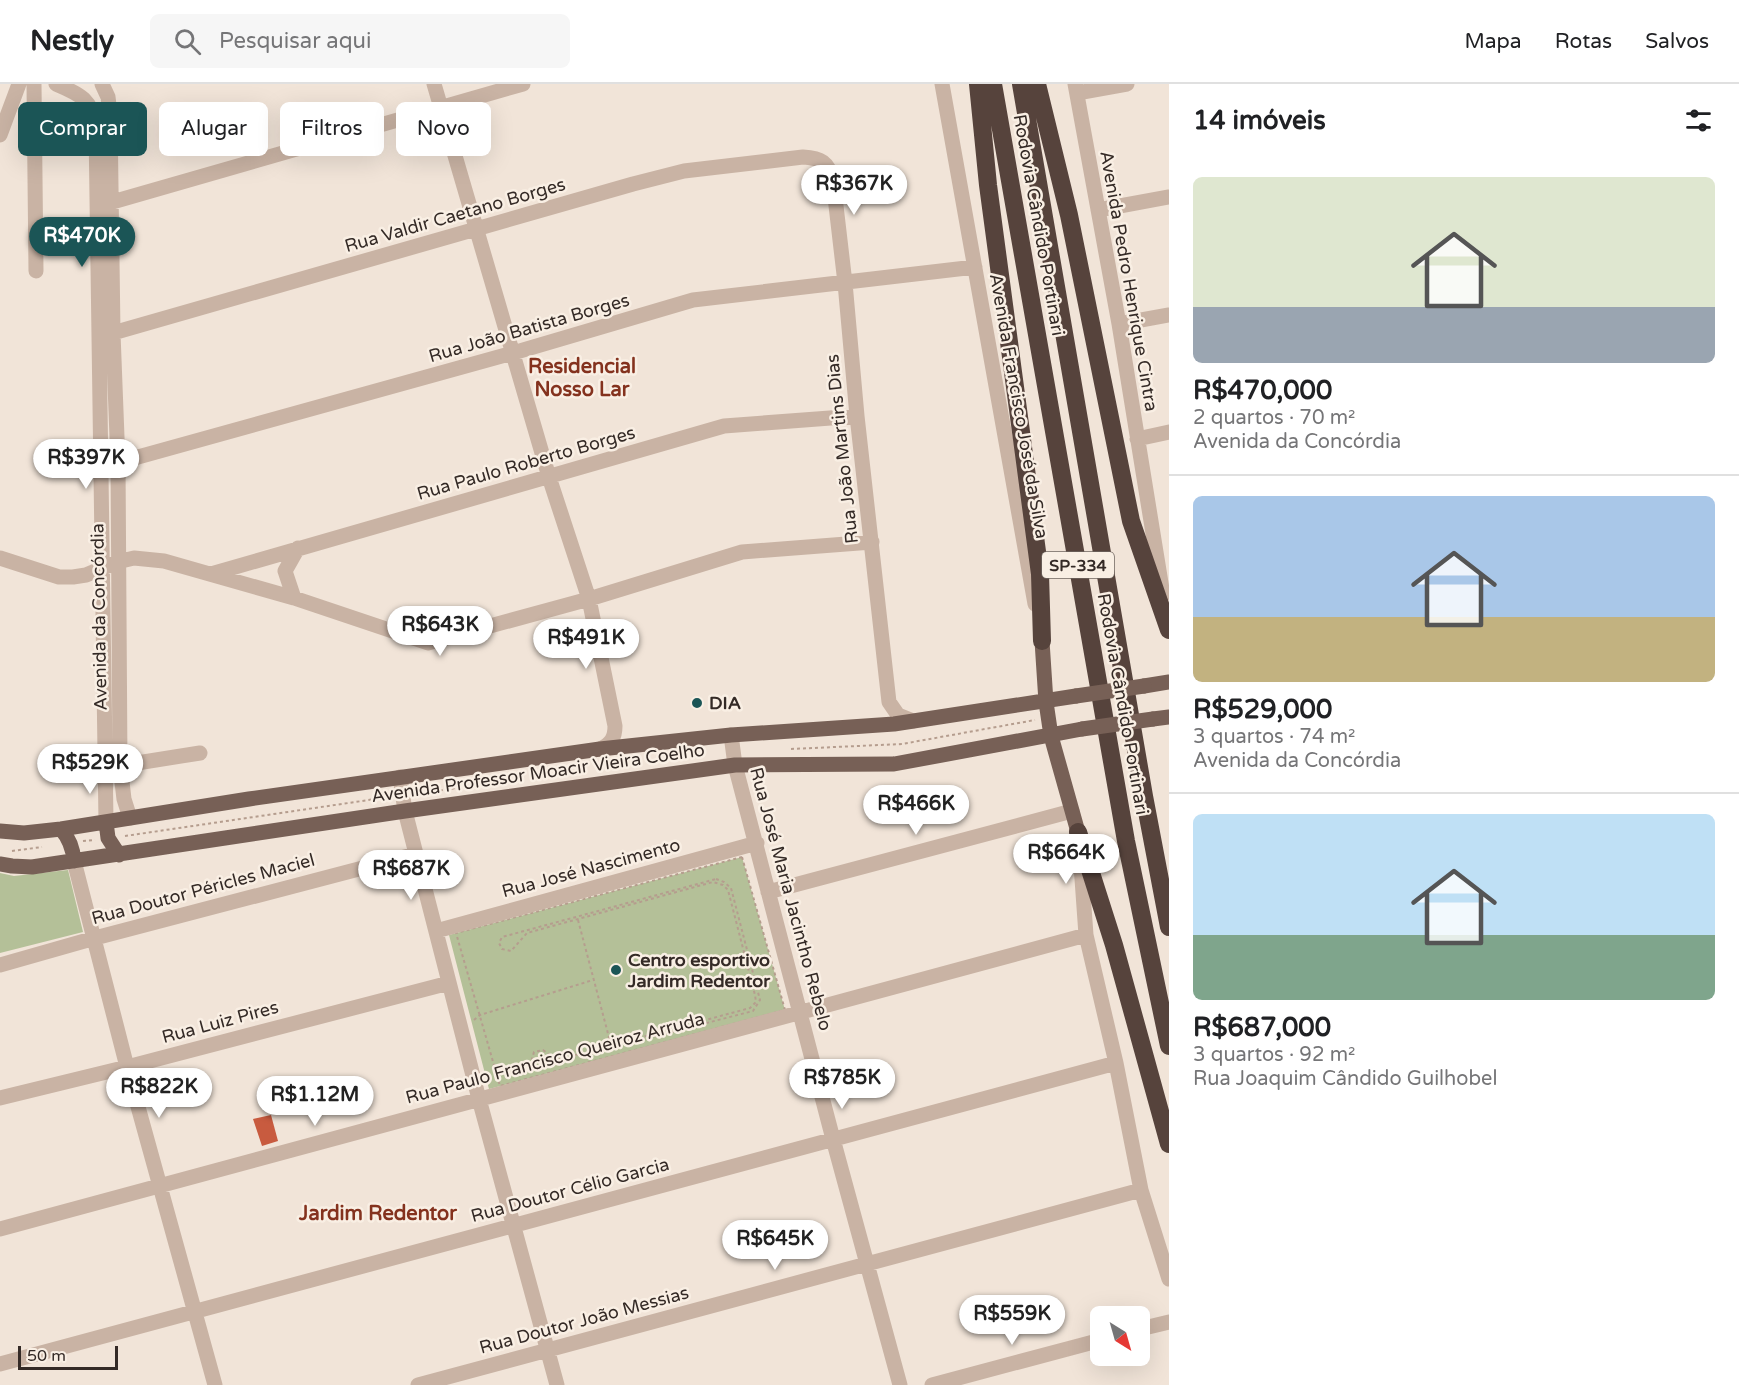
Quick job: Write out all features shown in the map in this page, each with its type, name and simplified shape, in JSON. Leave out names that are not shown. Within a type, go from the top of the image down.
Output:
[{"type":"highway","points":[[978,84],[988,184],[1040,574],[1042,641]]},
{"type":"highway","name":"Rodovia Cândido Portinari","points":[[993,84],[1126,841],[1169,1046]]},
{"type":"highway","name":"Rodovia Cândido Portinari","points":[[1021,84],[1142,784],[1169,927]]},
{"type":"highway","points":[[1037,84],[1069,215],[1131,521],[1154,549],[1169,628]]},
{"type":"highway","points":[[1078,832],[1114,945],[1169,1144]]},
{"type":"main road","name":"Avenida Francisco José da Silva","points":[[1042,641],[1051,736],[1078,832]]},
{"type":"main road","name":"Avenida Professor Moacir Vieira Coelho","points":[[0,831],[24,833],[61,829],[600,749],[731,735],[894,724],[1169,682]]},
{"type":"main road","name":"Avenida Professor Moacir Vieira Coelho","points":[[0,864],[32,867],[735,765],[894,764],[1082,729],[1169,717]]},
{"type":"main road","points":[[106,822],[108,838],[119,855]]},
{"type":"main road","points":[[61,829],[67,836],[74,861]]},
{"type":"street","points":[[0,135],[19,84]]},
{"type":"street","points":[[34,84],[36,271]]},
{"type":"street","name":"Avenida da Concórdia","points":[[56,84],[83,98],[95,115],[104,204]]},
{"type":"street","points":[[434,84],[439,102]]},
{"type":"street","points":[[462,102],[523,84]]},
{"type":"street","name":"Avenida Francisco José da Silva","points":[[942,84],[1042,641]]},
{"type":"street","points":[[1076,88],[1127,84]]},
{"type":"street","name":"Avenida da Concórdia","points":[[106,86],[110,114],[104,204],[106,335],[108,385],[118,463],[113,766],[106,822]]},
{"type":"street","name":"Avenida Pedro Henrique Cintra","points":[[1076,88],[1119,324],[1154,549]]},
{"type":"street","points":[[104,204],[396,121]]},
{"type":"street","points":[[455,156],[549,477],[589,599],[615,726],[612,741],[600,749]]},
{"type":"street","name":"Rua Valdir Caetano Borges","points":[[106,335],[684,171],[803,157],[816,158],[825,163]]},
{"type":"street","name":"Rua João Martins Dias","points":[[825,163],[833,180],[889,702],[898,715],[913,721]]},
{"type":"street","points":[[1098,210],[1169,197]]},
{"type":"street","name":"Rua João Batista Borges","points":[[102,467],[513,353],[693,300],[975,267]]},
{"type":"street","points":[[1119,324],[1169,315]]},
{"type":"street","name":"Avenida da Concórdia","points":[[108,385],[102,467],[103,569],[113,766],[130,818]]},
{"type":"street","name":"Rua Paulo Roberto Borges","points":[[211,574],[724,426],[857,416]]},
{"type":"street","points":[[1137,439],[1169,432]]},
{"type":"street","points":[[0,558],[59,577],[86,575],[117,562],[134,558],[164,561],[294,598],[428,643],[589,599],[742,552],[872,542]]},
{"type":"street","points":[[294,598],[285,572],[298,548]]},
{"type":"street","name":"Rua José Maria Jacintho Rebelo","points":[[731,735],[735,765],[768,892],[900,1385]]},
{"type":"street","points":[[113,766],[200,753]]},
{"type":"street","points":[[400,777],[405,812],[435,931],[558,1385]]},
{"type":"street","points":[[768,892],[1072,811]]},
{"type":"street","points":[[1078,832],[1086,935],[1116,1063],[1141,1190],[1169,1279]]},
{"type":"street","name":"Rua José Nascimento","points":[[435,931],[757,843]]},
{"type":"street","name":"Rua Doutor Péricles Maciel","points":[[0,965],[94,938],[416,854]]},
{"type":"street","points":[[74,861],[127,1067],[215,1385]]},
{"type":"street","name":"Rua Paulo Francisco Queiroz Arruda","points":[[0,1229],[1086,935]]},
{"type":"street","name":"Rua Luiz Pires","points":[[0,1098],[449,983]]},
{"type":"street","name":"Rua Doutor Célio Garcia","points":[[0,1364],[1116,1063]]},
{"type":"street","name":"Rua Doutor João Messias","points":[[418,1385],[1141,1190]]},
{"type":"street","points":[[1150,1327],[1169,1322]]},
{"type":"street","points":[[932,1385],[1090,1343]]},
{"type":"path","points":[[742,857],[785,1010],[500,1086],[480,1015],[456,933],[742,857]]},
{"type":"path","points":[[716,879],[724,882],[731,888],[760,1000],[758,1006],[753,1011],[536,1067],[532,1059],[534,1052],[543,1050],[557,1060],[750,1008],[756,1002],[728,890],[723,885],[713,882],[578,920],[527,933],[511,951],[502,949],[499,943],[502,937],[509,934],[716,879]]},
{"type":"path","points":[[578,920],[610,1045]]},
{"type":"path","points":[[461,1031],[480,1015],[593,980]]},
{"type":"green space","name":"Centro esportivo Jardim Redentor","points":[[742,857],[785,1010],[489,1089],[449,935]]},
{"type":"green space","points":[[68,870],[83,932],[0,953],[0,873],[14,876]]},
{"type":"building","points":[[271,1115],[278,1141],[262,1146],[253,1119]]},
{"type":"place","name":"DIA","points":[[697,703]]},
{"type":"place","name":"Centro esportivo Jardim Redentor","points":[[616,970]]},
{"type":"district","name":"Residencial Nosso Lar","points":[[582,378]]},
{"type":"district","name":"Jardim Redentor","points":[[378,1213]]}]
